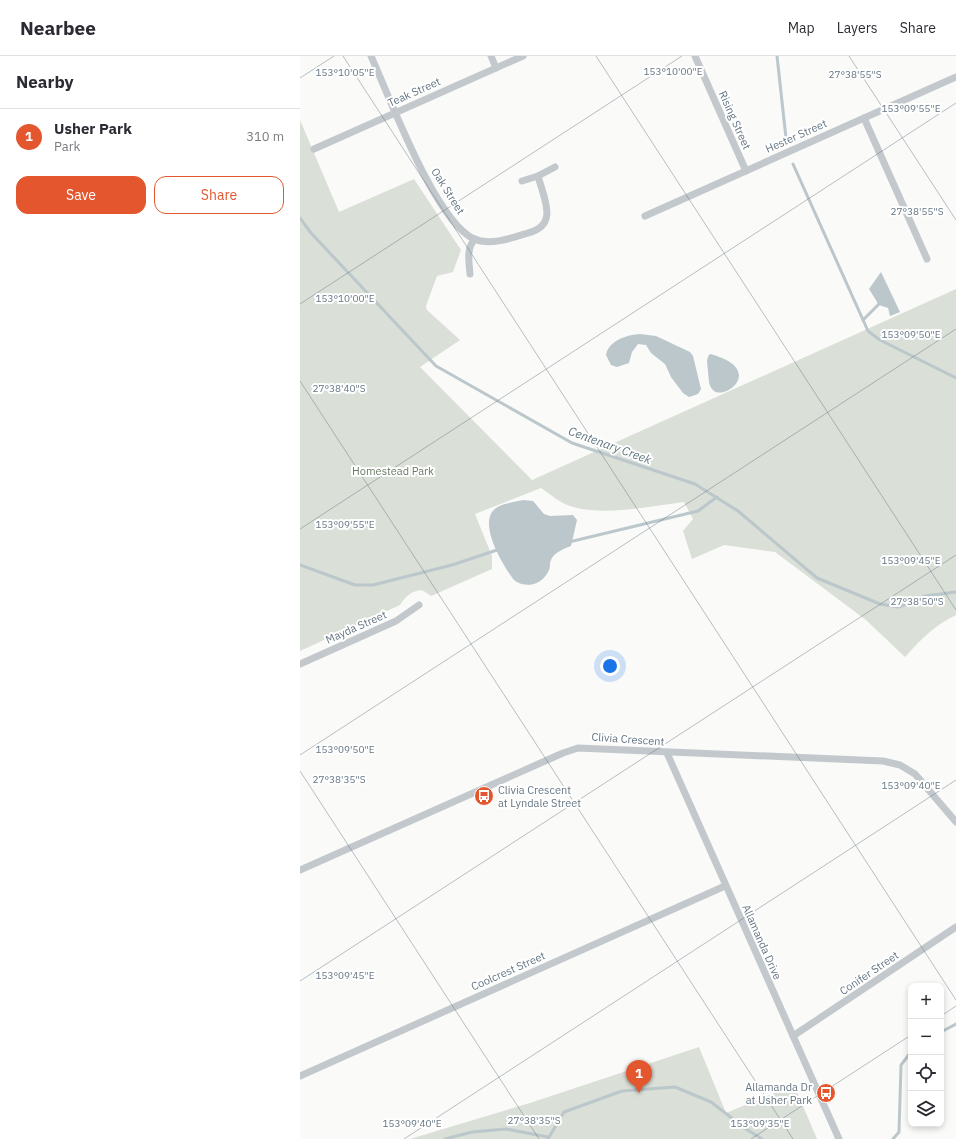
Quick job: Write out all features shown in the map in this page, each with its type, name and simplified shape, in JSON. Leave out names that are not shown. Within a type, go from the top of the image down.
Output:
[{"type":"street","name":"Oak Street","points":[[371,56],[428,185],[460,230],[475,239],[487,241],[502,240],[542,228],[546,222],[547,215],[538,176]]},
{"type":"street","points":[[490,56],[496,68]]},
{"type":"street","name":"Teak Street","points":[[314,149],[523,56]]},
{"type":"street","name":"Rising Street","points":[[695,56],[746,171]]},
{"type":"street","name":"Hester Street","points":[[645,216],[956,77]]},
{"type":"street","points":[[864,118],[927,259]]},
{"type":"street","points":[[522,181],[538,176],[555,167]]},
{"type":"street","points":[[470,274],[468,255],[471,243],[475,239]]},
{"type":"street","name":"Mayda Street","points":[[300,664],[396,621],[419,605]]},
{"type":"street","name":"Clivia Crescent","points":[[300,870],[573,749],[593,748],[667,753],[882,761],[900,765],[915,774],[956,822]]},
{"type":"street","name":"Allamanda Drive","points":[[667,753],[839,1139]]},
{"type":"street","name":"Coolcrest Street","points":[[300,1076],[725,886]]},
{"type":"street","name":"Conifer Street","points":[[793,1036],[956,927]]},
{"type":"green space","name":"Homestead Park","points":[[300,120],[339,212],[414,179],[461,250],[453,272],[437,276],[426,306],[427,310],[460,340],[420,367],[532,480],[956,289],[956,615],[941,623],[917,644],[905,657],[866,620],[775,552],[724,545],[692,559],[683,531],[693,519],[684,502],[627,510],[597,511],[566,505],[541,488],[475,514],[492,556],[492,569],[431,596],[422,590],[412,593],[400,605],[300,651]]},
{"type":"green space","points":[[699,1047],[726,1113],[794,1085],[817,1139],[410,1139],[533,1102]]},
{"type":"shaded area","points":[[881,272],[900,312],[890,316],[888,308],[879,305],[869,289]]},
{"type":"shaded area","points":[[640,334],[656,336],[690,352],[693,356],[701,389],[698,394],[689,397],[683,393],[671,377],[665,364],[651,353],[646,345],[638,344],[632,352],[629,363],[617,367],[611,365],[606,355],[611,346],[619,339]]},
{"type":"shaded area","points":[[710,354],[727,360],[736,368],[739,375],[737,382],[732,388],[725,392],[718,393],[710,386],[707,363],[708,356]]},
{"type":"shaded area","points":[[523,500],[533,501],[544,514],[550,516],[573,515],[577,520],[571,546],[563,549],[552,557],[550,568],[541,580],[537,583],[528,585],[514,580],[504,565],[490,534],[489,523],[491,515],[496,508]]},
{"type":"waterway","points":[[777,56],[786,138]]},
{"type":"waterway","points":[[793,164],[868,331],[880,340],[956,378]]},
{"type":"waterway","name":"Centenary Creek","points":[[300,218],[311,233],[436,366],[572,443],[695,484],[738,511],[817,578],[880,604],[899,607],[925,596],[956,592]]},
{"type":"waterway","points":[[863,320],[879,304],[879,301]]},
{"type":"waterway","points":[[569,542],[698,511],[717,497]]},
{"type":"waterway","points":[[300,565],[355,585],[373,585],[452,565],[500,549]]},
{"type":"waterway","points":[[944,1030],[956,1024]]},
{"type":"waterway","points":[[893,1139],[899,1132],[901,1065],[909,1055]]},
{"type":"waterway","points":[[548,1139],[564,1112],[622,1091],[675,1087],[711,1102],[746,1129],[762,1139]]},
{"type":"waterway","points":[[445,1139],[472,1132],[506,1129],[548,1137]]},
{"type":"place","name":"Clivia Crescent at Lyndale Street","points":[[484,796]]},
{"type":"place","name":"Usher Park","points":[[639,1093]]},
{"type":"place","name":"Allamanda Dr at Usher Park","points":[[826,1093]]}]
